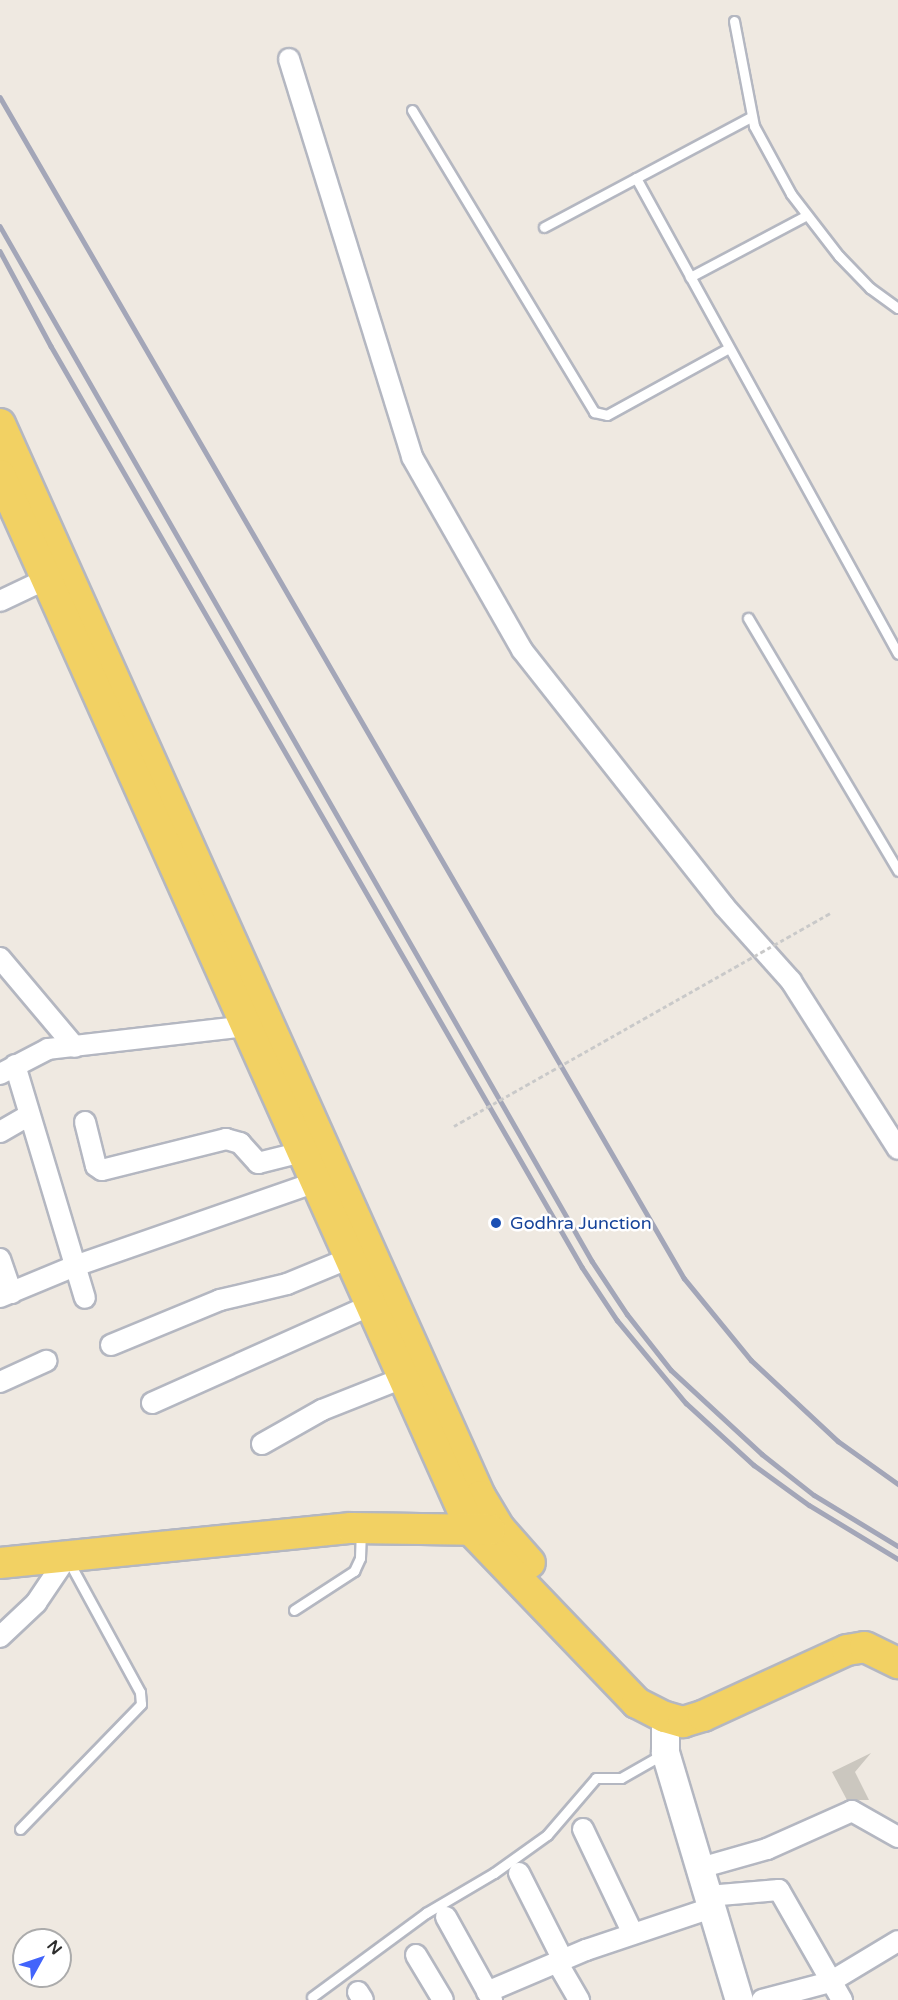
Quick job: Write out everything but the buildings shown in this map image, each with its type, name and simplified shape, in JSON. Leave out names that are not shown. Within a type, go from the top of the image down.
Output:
[{"type":"main road","points":[[0,424],[56,575],[469,1498]]},
{"type":"main road","points":[[0,475],[56,575]]},
{"type":"main road","points":[[257,1024],[302,1152],[404,1378],[486,1530],[637,1703],[683,1722],[703,1716],[847,1650],[866,1647],[898,1663]]},
{"type":"main road","points":[[407,1529],[469,1498]]},
{"type":"main road","points":[[0,1563],[361,1529],[486,1530]]},
{"type":"street","points":[[289,59],[412,457],[522,650],[724,906],[791,981],[898,1149]]},
{"type":"street","points":[[0,601],[56,575]]},
{"type":"street","points":[[0,958],[7,979],[75,1047]]},
{"type":"street","points":[[85,1298],[30,1114],[8,1069],[38,1052],[257,1024]]},
{"type":"street","points":[[0,1132],[30,1114]]},
{"type":"street","points":[[85,1122],[96,1166],[102,1170],[226,1139],[240,1143],[258,1163],[302,1152]]},
{"type":"street","points":[[0,1259],[6,1295],[75,1266],[316,1182]]},
{"type":"street","points":[[111,1345],[220,1300],[278,1287],[350,1258]]},
{"type":"street","points":[[152,1402],[371,1305]]},
{"type":"street","points":[[0,1382],[46,1361]]},
{"type":"street","points":[[262,1444],[322,1410],[404,1378]]},
{"type":"street","points":[[0,1637],[36,1603],[66,1557]]},
{"type":"street","points":[[660,1713],[665,1752],[739,2000]]},
{"type":"street","points":[[700,1869],[767,1850],[852,1811],[898,1837]]},
{"type":"street","points":[[583,1829],[633,1934]]},
{"type":"street","points":[[519,1873],[579,2000]]},
{"type":"street","points":[[446,1917],[489,1996],[560,1961],[710,1902],[779,1890],[842,2000]]},
{"type":"street","points":[[762,2000],[830,1982],[898,1941]]},
{"type":"street","points":[[416,1955],[443,2000]]},
{"type":"lane","points":[[734,21],[751,117],[779,174],[807,214],[870,288],[898,308]]},
{"type":"lane","points":[[412,110],[594,412],[607,415],[729,348]]},
{"type":"lane","points":[[544,227],[751,117]]},
{"type":"lane","points":[[636,178],[898,654]]},
{"type":"lane","points":[[690,277],[807,214]]},
{"type":"lane","points":[[748,618],[898,871]]},
{"type":"lane","points":[[294,1610],[354,1571],[360,1558],[361,1529]]},
{"type":"lane","points":[[20,1829],[141,1704],[141,1692],[66,1557]]},
{"type":"lane","points":[[312,1997],[426,1913],[494,1873],[547,1835],[596,1778],[621,1778],[665,1752]]},
{"type":"path","points":[[453,1126],[832,912]]},
{"type":"railway","points":[[0,97],[684,1278],[751,1360],[838,1441],[898,1484]]},
{"type":"railway","points":[[0,226],[592,1261],[627,1314],[671,1370],[762,1454],[814,1495],[898,1546]]},
{"type":"railway","points":[[0,251],[51,346],[582,1267],[617,1320],[686,1403],[754,1465],[809,1505],[898,1559]]},
{"type":"place","name":"Godhra Junction","points":[[496,1223]]}]
